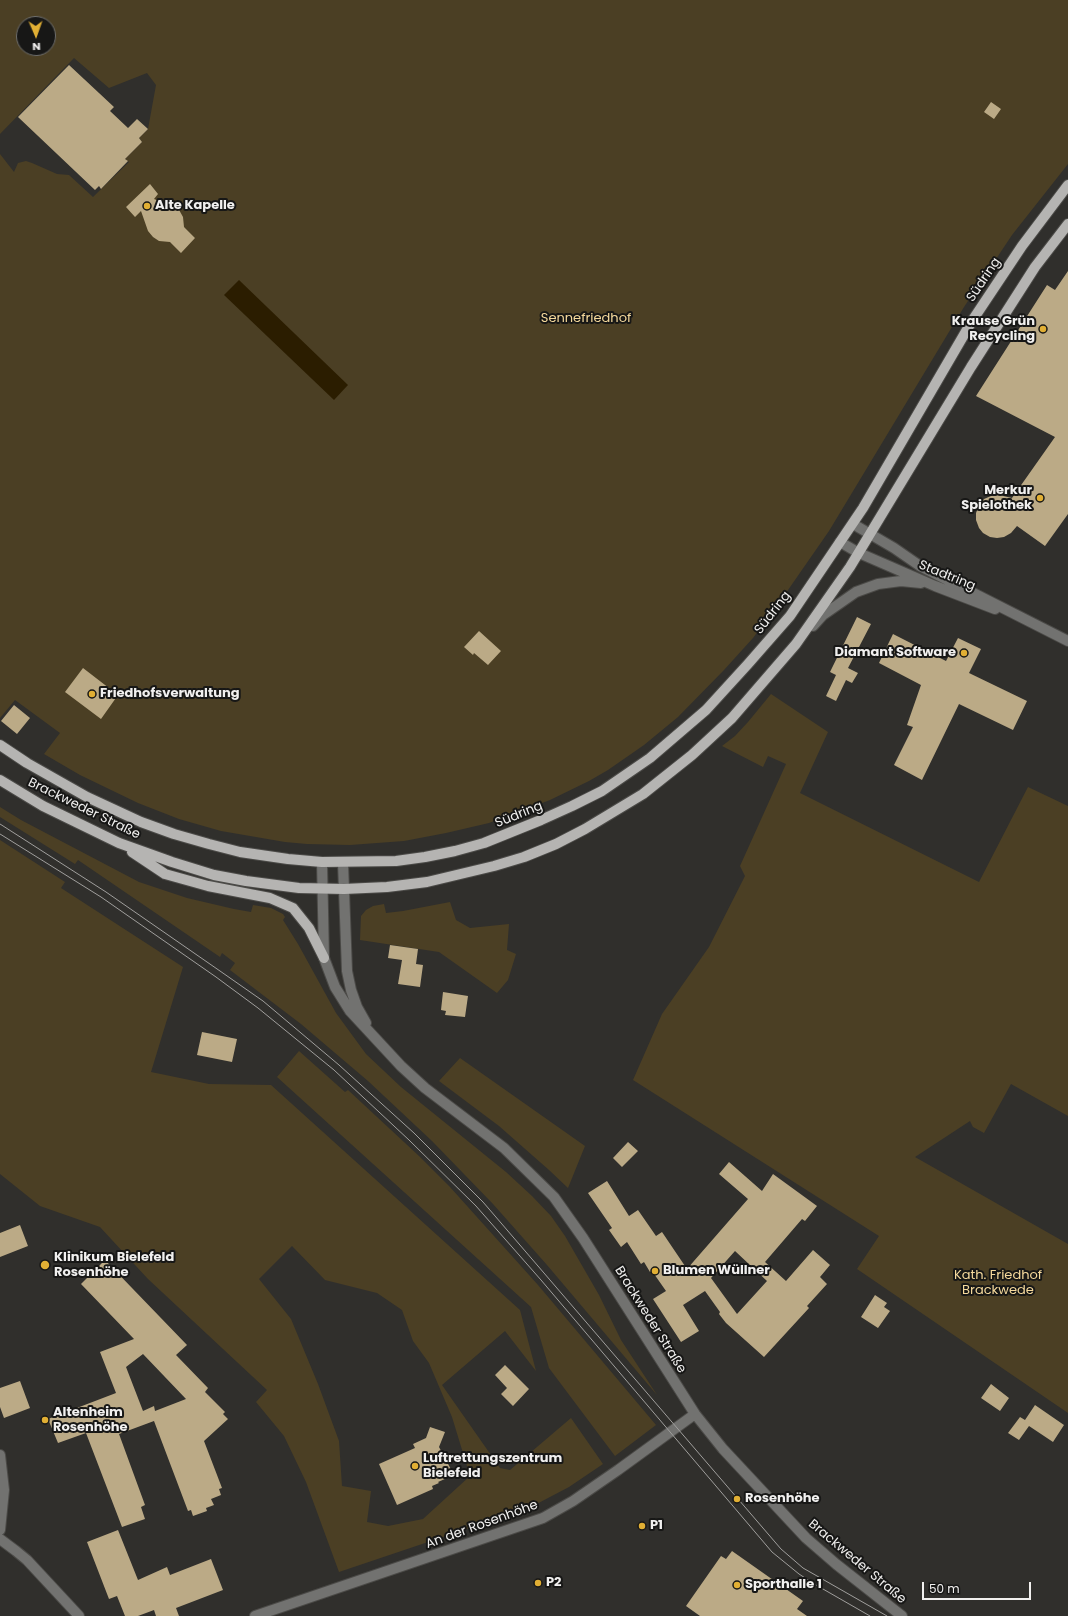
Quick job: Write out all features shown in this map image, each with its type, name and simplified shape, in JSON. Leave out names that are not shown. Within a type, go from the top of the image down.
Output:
[{"type":"main road","name":"Südring","points":[[343,863],[396,861],[455,851],[484,843],[572,806],[602,791],[627,775],[650,758],[706,710],[790,616],[853,524],[972,321],[1022,246],[1068,185]]},
{"type":"main road","points":[[344,889],[387,888],[427,882],[464,874],[524,857],[556,844],[585,829],[643,794],[692,754],[732,718],[796,644],[859,553],[975,360],[1035,268],[1068,224]]},
{"type":"main road","name":"Brackweder Straße","points":[[0,745],[27,763],[87,797],[121,813],[168,831],[240,852],[288,859],[343,863]]},
{"type":"main road","name":"Brackweder Straße","points":[[0,780],[43,806],[119,843],[172,862],[214,874],[291,887],[344,889]]},
{"type":"main road","points":[[119,843],[165,874],[208,886],[270,898],[293,908],[310,928],[324,958]]},
{"type":"street","name":"Stadtring","points":[[853,524],[920,566],[1068,641]]},
{"type":"street","name":"Stadtring","points":[[840,542],[859,553],[935,586],[1047,630]]},
{"type":"street","points":[[796,644],[823,615],[856,592],[878,584],[901,581],[935,586]]},
{"type":"street","name":"Brackweder Straße","points":[[322,862],[324,958],[335,987],[350,1011],[376,1041],[425,1088],[504,1148],[554,1197],[583,1238],[695,1414],[723,1448],[806,1538],[895,1614]]},
{"type":"street","name":"Brackweder Straße","points":[[343,863],[347,970],[351,990],[357,1007],[376,1041]]},
{"type":"street","name":"An der Rosenhöhe","points":[[255,1616],[543,1518],[572,1501],[618,1470],[695,1414]]},
{"type":"street","points":[[0,1455],[4,1490],[0,1530]]},
{"type":"street","points":[[0,1539],[27,1560],[79,1616]]},
{"type":"green space","name":"Sennefriedhof","points":[[0,0],[1068,0],[1068,164],[1012,235],[964,307],[829,531],[779,603],[753,638],[678,717],[644,745],[608,770],[589,781],[550,800],[489,823],[404,841],[350,845],[285,842],[221,831],[179,819],[138,803],[80,775],[44,754],[60,733],[15,700],[0,718],[0,154],[14,172],[18,163],[26,161],[57,174],[69,175],[93,197],[129,162],[125,159],[142,142],[139,138],[148,129],[156,85],[147,73],[109,88],[74,58],[0,134]]},
{"type":"green space","name":"Kath. Friedhof Brackwede","points":[[771,694],[828,732],[800,793],[979,882],[1028,787],[1068,806],[1068,1116],[1011,1084],[984,1133],[973,1127],[970,1121],[915,1157],[1068,1244],[1068,1413],[857,1269],[879,1236],[633,1080],[662,1014],[709,947],[745,876],[740,866],[786,764],[768,756],[763,767],[722,746],[735,736]]},
{"type":"green space","points":[[0,807],[21,820],[139,882],[187,898],[234,909],[251,912],[253,905],[271,908],[283,914],[285,917],[283,920],[336,1013],[366,1054],[401,1087],[506,1172],[551,1216],[565,1236],[599,1295],[621,1340],[657,1395],[547,1265],[493,1204],[432,1141],[368,1081],[301,1024],[230,970],[235,963],[222,953],[220,957],[78,860],[75,864],[0,817]]},
{"type":"green space","points":[[0,840],[65,882],[61,888],[183,967],[151,1072],[209,1084],[271,1085],[520,1310],[536,1371],[505,1331],[442,1385],[500,1468],[510,1470],[571,1418],[603,1464],[569,1487],[529,1508],[339,1572],[306,1482],[284,1436],[256,1402],[267,1390],[148,1279],[100,1227],[40,1206],[0,1174]],"holes":[[[292,1246],[325,1280],[377,1293],[402,1310],[413,1341],[429,1363],[452,1417],[470,1476],[423,1519],[388,1526],[367,1522],[371,1491],[342,1486],[339,1441],[318,1384],[291,1319],[259,1279]]]},
{"type":"green space","points":[[450,902],[456,920],[470,928],[509,924],[507,950],[516,954],[508,980],[497,993],[439,952],[360,940],[361,916],[366,910],[373,906],[384,904],[386,913]]},
{"type":"green space","points":[[299,1051],[345,1092],[348,1090],[450,1187],[538,1285],[656,1425],[615,1456],[549,1368],[531,1307],[277,1077]]},
{"type":"green space","points":[[460,1058],[585,1146],[568,1188],[499,1126],[439,1081]]},
{"type":"shaded area","points":[[239,280],[348,385],[334,400],[224,295]]},
{"type":"building","points":[[69,65],[114,107],[110,111],[128,128],[137,119],[148,129],[139,138],[142,142],[125,159],[128,161],[101,189],[99,186],[95,190],[18,117]]},
{"type":"building","points":[[991,102],[1001,109],[994,119],[984,112]]},
{"type":"building","name":"Alte Kapelle","points":[[150,184],[158,194],[154,199],[178,208],[183,217],[184,227],[195,238],[181,253],[170,242],[159,241],[153,237],[148,231],[141,211],[135,217],[126,207]]},
{"type":"building","name":"Krause Grün Recycling","points":[[1068,271],[1068,514],[1045,546],[1017,526],[1011,533],[1004,537],[990,537],[983,533],[976,520],[976,513],[979,505],[984,499],[991,496],[999,495],[1012,498],[1055,437],[976,396],[1047,285],[1055,290]]},
{"type":"building","points":[[857,617],[871,624],[848,668],[858,673],[852,683],[846,680],[836,701],[826,696],[836,675],[830,672]]},
{"type":"building","points":[[479,631],[501,651],[488,665],[464,647]]},
{"type":"building","points":[[893,634],[946,661],[958,638],[981,649],[969,673],[1027,701],[1013,730],[959,704],[922,780],[894,765],[913,727],[907,725],[921,685],[879,663]]},
{"type":"building","name":"Friedhofsverwaltung","points":[[83,668],[118,695],[101,719],[65,692]]},
{"type":"building","points":[[14,705],[30,718],[17,734],[1,721]]},
{"type":"building","points":[[390,945],[418,949],[416,964],[423,965],[420,987],[398,984],[402,960],[388,958]]},
{"type":"building","points":[[443,992],[468,996],[465,1017],[445,1015],[446,1011],[441,1010]]},
{"type":"building","points":[[202,1032],[237,1039],[232,1062],[197,1055]]},
{"type":"building","points":[[628,1142],[638,1151],[622,1167],[613,1158]]},
{"type":"building","points":[[729,1162],[762,1191],[773,1174],[817,1206],[805,1221],[802,1219],[765,1262],[786,1281],[813,1250],[830,1265],[820,1277],[827,1284],[807,1306],[809,1308],[764,1357],[726,1323],[705,1291],[683,1305],[699,1331],[681,1342],[653,1299],[666,1291],[652,1271],[650,1272],[644,1262],[641,1264],[627,1242],[621,1247],[609,1230],[612,1228],[588,1193],[607,1181],[629,1216],[638,1210],[656,1236],[662,1232],[687,1269],[748,1199],[719,1174]],"holes":[[[735,1251],[767,1281],[737,1314],[711,1278]]]},
{"type":"building","points":[[20,1225],[28,1246],[0,1257],[0,1233]]},
{"type":"building","points":[[105,1260],[187,1345],[176,1355],[208,1388],[205,1392],[225,1412],[223,1414],[228,1419],[204,1441],[222,1488],[219,1489],[221,1495],[211,1499],[214,1505],[206,1508],[207,1511],[193,1516],[191,1510],[188,1511],[154,1421],[119,1434],[145,1505],[141,1507],[145,1519],[122,1527],[86,1433],[58,1443],[48,1419],[116,1393],[100,1352],[134,1339],[81,1284]],"holes":[[[143,1354],[186,1399],[155,1411],[154,1406],[143,1411],[126,1367]]]},
{"type":"building","points":[[875,1295],[887,1303],[884,1307],[890,1311],[878,1328],[861,1317]]},
{"type":"building","points":[[505,1365],[529,1389],[513,1406],[501,1394],[507,1388],[495,1375]]},
{"type":"building","points":[[20,1381],[30,1408],[4,1418],[0,1407],[0,1388]]},
{"type":"building","points":[[991,1384],[1009,1398],[1000,1411],[981,1398]]},
{"type":"building","points":[[1035,1405],[1064,1425],[1053,1442],[1029,1426],[1019,1440],[1008,1433],[1020,1417],[1025,1420]]},
{"type":"building","name":"Luftrettungszentrum Bielefeld","points":[[430,1427],[445,1432],[439,1447],[454,1475],[432,1486],[433,1489],[397,1505],[379,1464],[415,1448],[413,1444],[426,1438]]},
{"type":"building","points":[[118,1530],[138,1580],[167,1567],[170,1575],[211,1559],[223,1590],[176,1608],[179,1616],[156,1616],[154,1610],[138,1616],[125,1616],[117,1596],[109,1599],[87,1542]]},
{"type":"building","name":"Sporthalle 1","points":[[732,1551],[803,1601],[797,1609],[807,1616],[700,1616],[686,1606],[721,1556],[726,1559]]},
{"type":"tram line","points":[[0,824],[106,892],[263,1001],[339,1065],[414,1133],[483,1202],[781,1549],[803,1568],[887,1616]]},
{"type":"tram line","points":[[0,834],[101,897],[216,977],[258,1008],[334,1070],[409,1140],[476,1206],[541,1280],[772,1552],[799,1574],[870,1616]]},
{"type":"place","name":"Alte Kapelle","points":[[147,206]]},
{"type":"place","name":"Krause Grün Recycling","points":[[1043,329]]},
{"type":"place","name":"Merkur Spielothek","points":[[1040,498]]},
{"type":"place","name":"Diamant Software","points":[[964,653]]},
{"type":"place","name":"Friedhofsverwaltung","points":[[92,694]]},
{"type":"place","name":"Klinikum Bielefeld Rosenhöhe","points":[[45,1265]]},
{"type":"place","name":"Blumen Wüllner","points":[[655,1271]]},
{"type":"place","name":"Altenheim Rosenhöhe","points":[[45,1420]]},
{"type":"place","name":"Luftrettungszentrum Bielefeld","points":[[415,1466]]},
{"type":"place","name":"Rosenhöhe","points":[[737,1499]]},
{"type":"place","name":"P1","points":[[642,1526]]},
{"type":"place","name":"P2","points":[[538,1583]]},
{"type":"place","name":"Sporthalle 1","points":[[737,1585]]}]
